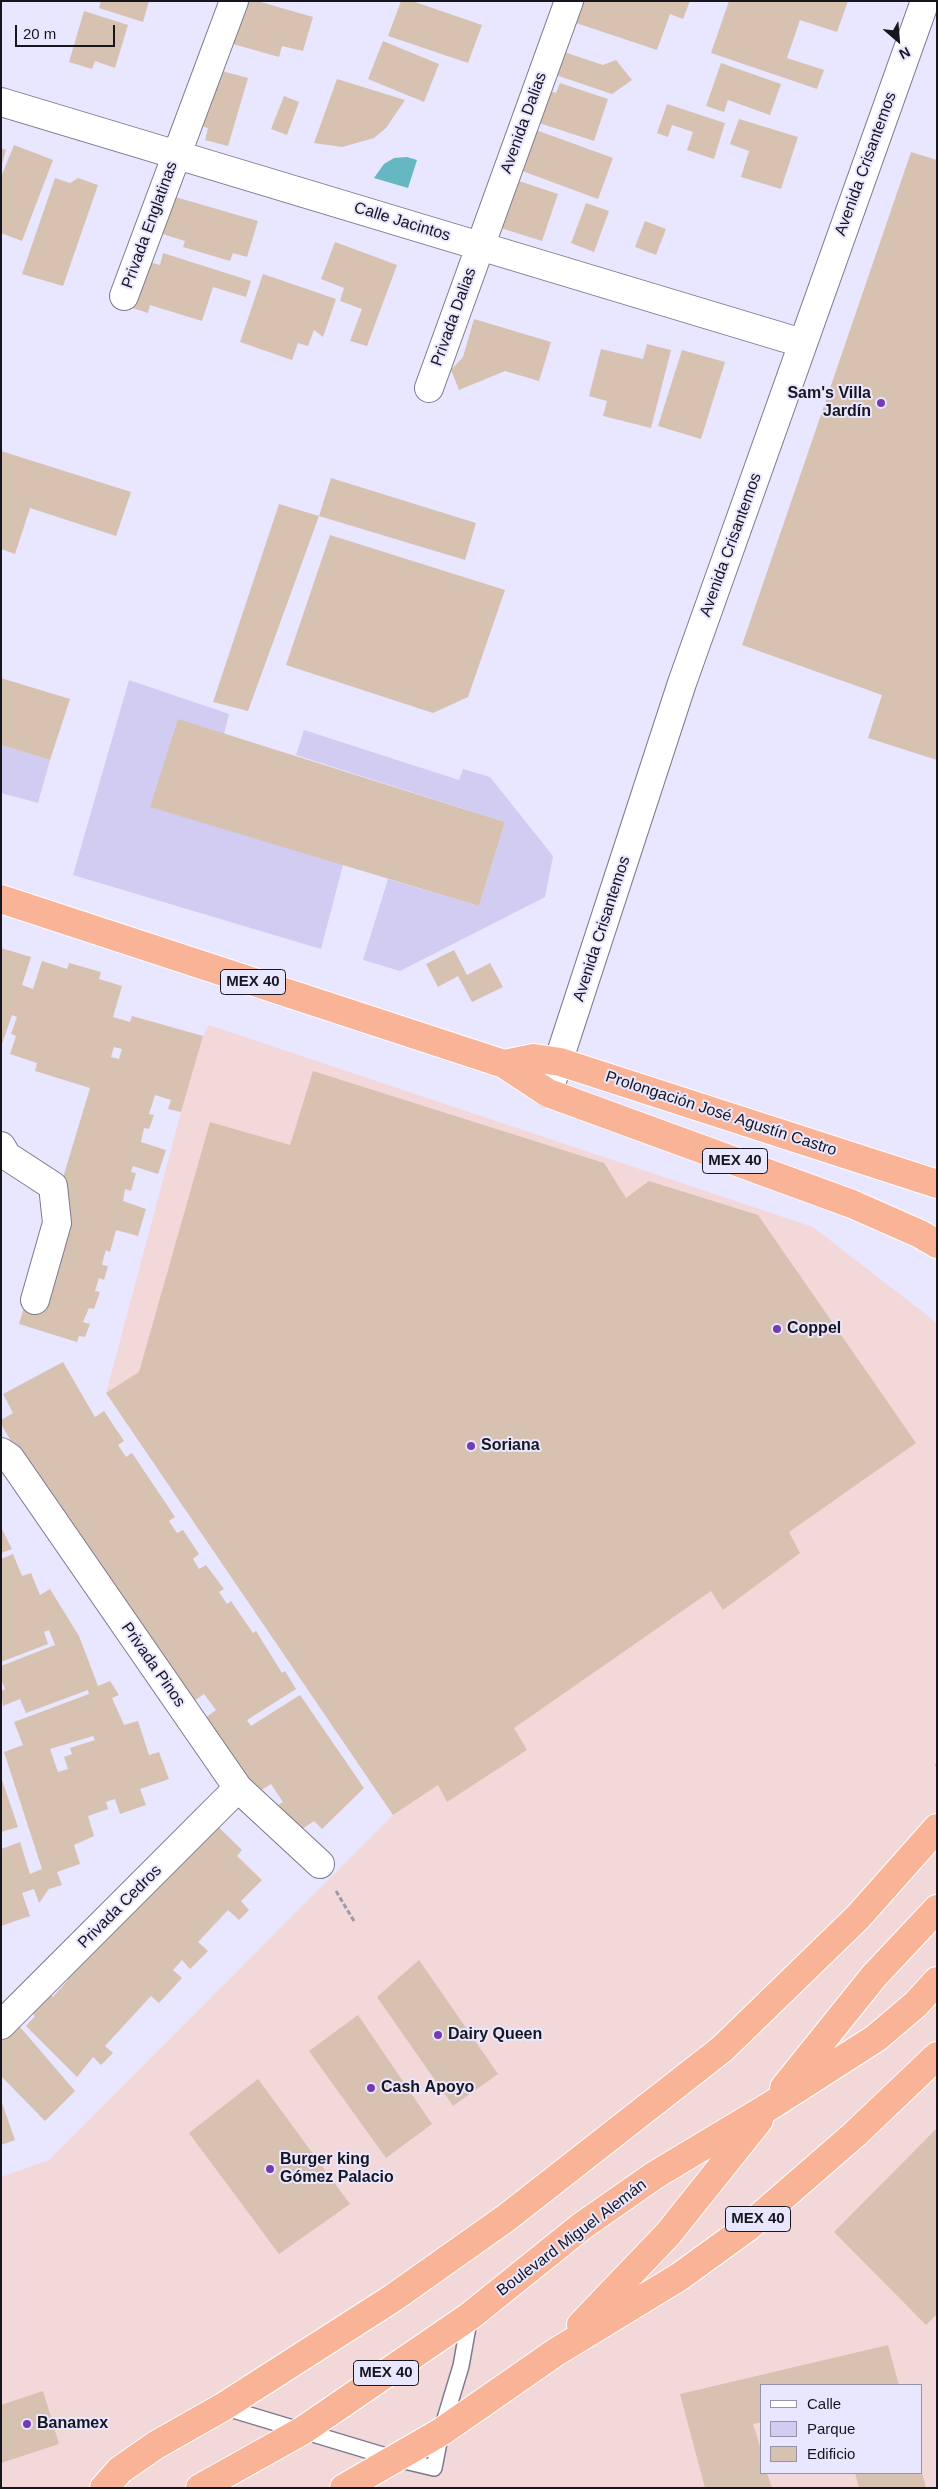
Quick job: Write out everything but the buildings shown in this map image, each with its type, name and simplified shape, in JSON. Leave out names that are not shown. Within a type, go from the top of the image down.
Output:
[{"type":"highway","name":"Prolongación José Agustín Castro","points":[[1,900],[504,1064],[548,1093],[852,1204],[931,1238]]},
{"type":"highway","name":"Prolongación José Agustín Castro","points":[[504,1064],[534,1058],[560,1062],[937,1184]]},
{"type":"highway","points":[[104,2488],[120,2470],[156,2445],[223,2407],[393,2298],[506,2218],[722,2049],[858,1918],[937,1828]]},
{"type":"highway","points":[[556,2352],[668,2234],[874,1976],[937,1909]]},
{"type":"highway","name":"Boulevard Miguel Alemán","points":[[200,2488],[302,2431],[470,2316],[582,2226],[655,2175],[770,2106],[876,2038],[916,2004],[937,1981]]},
{"type":"highway","name":"MEX 40","points":[[344,2488],[441,2432],[556,2352],[679,2277],[748,2227],[855,2134],[937,2056]]},
{"type":"street","name":"Privada Englatinas","points":[[124,296],[234,1]]},
{"type":"street","name":"Avenida Dalias","points":[[480,246],[569,1]]},
{"type":"street","name":"Avenida Crisantemos","points":[[548,1093],[560,1062],[682,683],[924,1]]},
{"type":"street","name":"Calle Jacintos","points":[[1,102],[802,343]]},
{"type":"street","name":"Privada Dalias","points":[[429,388],[480,246]]},
{"type":"street","points":[[1,1146],[8,1156],[53,1186],[57,1223],[36,1300]]},
{"type":"street","name":"Privada Pinos","points":[[1,1452],[10,1458],[238,1788],[320,1864]]},
{"type":"street","name":"Privada Cedros","points":[[1,2025],[238,1788]]},
{"type":"lane","points":[[441,2432],[462,2366],[470,2316]]},
{"type":"lane","points":[[223,2407],[396,2459]]},
{"type":"shaded area","points":[[407,157],[417,160],[408,188],[374,178],[384,164],[394,158]]},
{"type":"shaded area","points":[[209,1025],[813,1227],[937,1323],[937,2488],[1,2488],[1,2177],[49,2160],[393,1815],[106,1393],[203,1036]]},
{"type":"green space","points":[[129,680],[229,714],[224,734],[343,865],[321,949],[73,875]]},
{"type":"green space","points":[[304,730],[459,780],[463,769],[490,777],[553,856],[545,897],[400,971],[363,960],[388,879],[479,906],[505,822],[296,755]]},
{"type":"green space","points":[[1,745],[50,760],[38,803],[1,793]]},
{"type":"place","name":"Sam's Villa Jardín","points":[[881,403]]},
{"type":"place","name":"Coppel","points":[[777,1329]]},
{"type":"place","name":"Soriana","points":[[471,1446]]},
{"type":"place","name":"Dairy Queen","points":[[438,2035]]},
{"type":"place","name":"Cash Apoyo","points":[[371,2088]]},
{"type":"place","name":"Burger king Gómez Palacio","points":[[270,2169]]},
{"type":"place","name":"Banamex","points":[[27,2424]]}]
